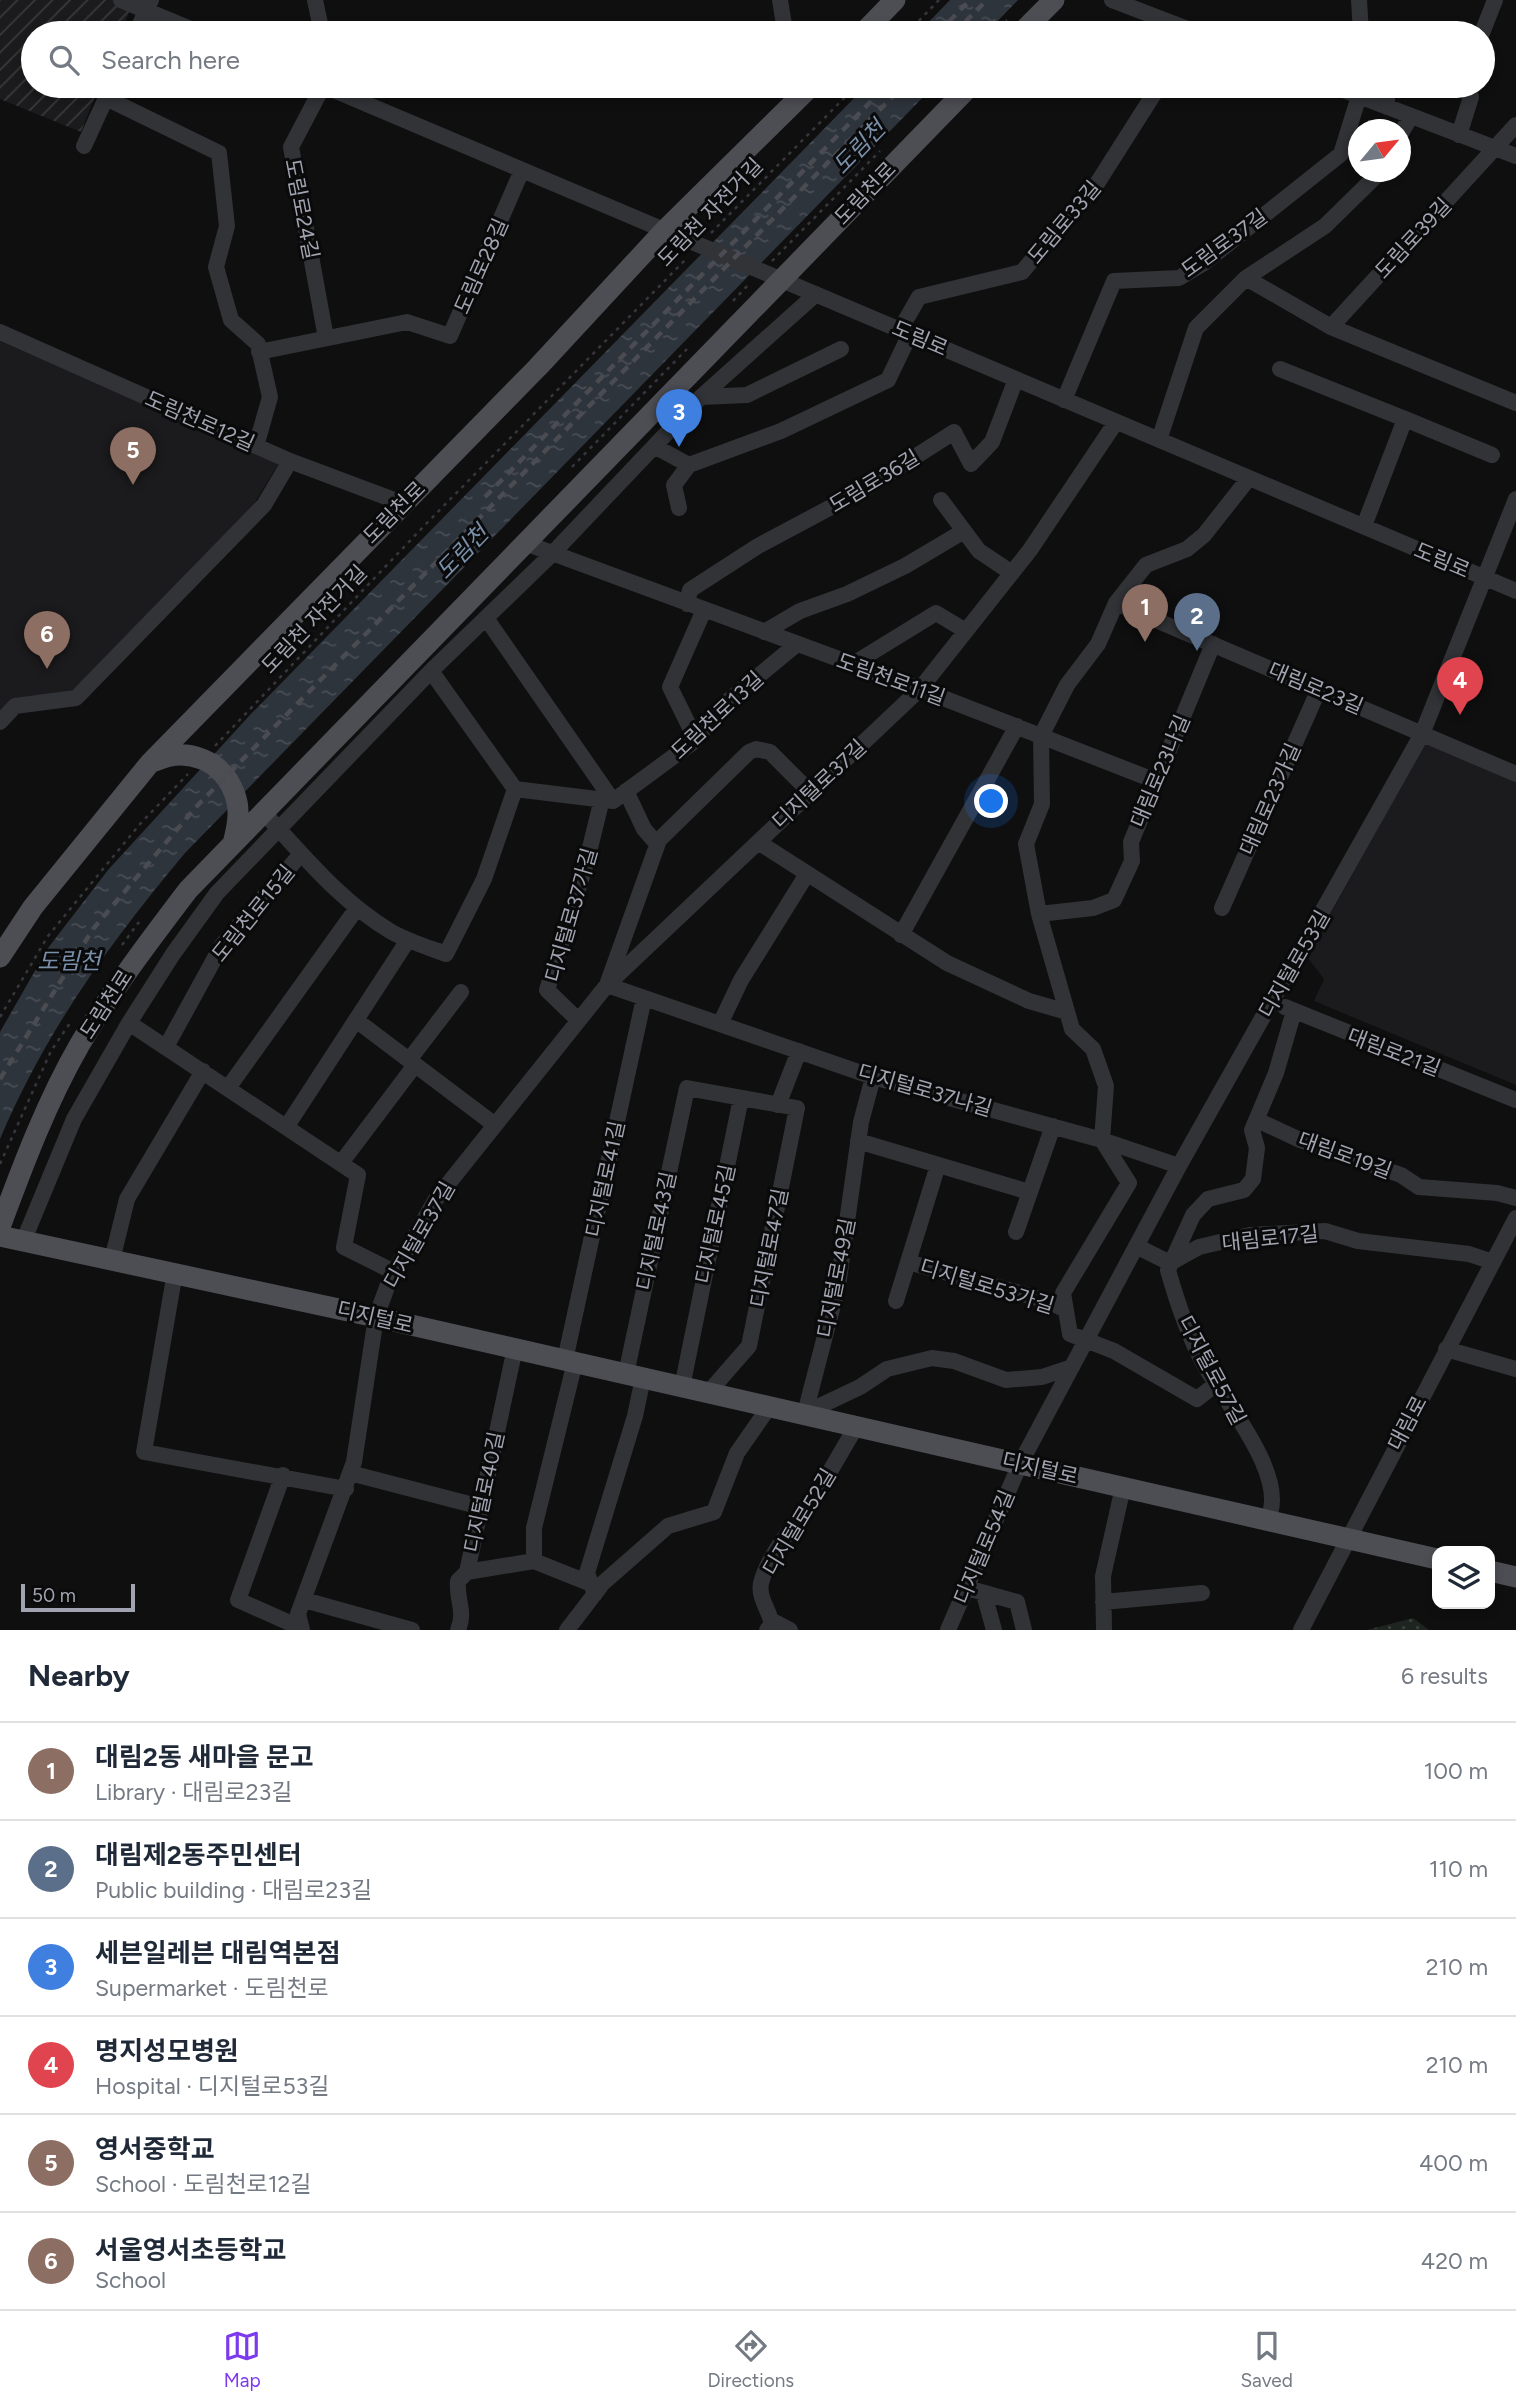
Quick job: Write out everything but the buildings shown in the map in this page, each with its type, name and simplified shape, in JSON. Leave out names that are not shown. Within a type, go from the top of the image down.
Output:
[{"type":"main road","points":[[875,21],[895,0]]},
{"type":"main road","points":[[1033,21],[1054,0]]},
{"type":"main road","name":"도림천로","points":[[0,957],[33,907],[159,759],[402,503],[671,233],[800,98]]},
{"type":"main road","name":"도림천로","points":[[0,1227],[38,1131],[79,1047],[124,974],[188,890],[235,837],[264,813],[525,543],[772,276],[957,98]]},
{"type":"main road","points":[[159,759],[186,753],[202,757],[222,773],[235,794],[239,814],[235,837]]},
{"type":"main road","name":"디지털로","points":[[0,1236],[175,1272],[805,1413],[856,1427],[1432,1558]]},
{"type":"main road","points":[[1495,1572],[1516,1577]]},
{"type":"street","points":[[121,0],[148,5],[178,21]]},
{"type":"street","points":[[315,0],[319,21]]},
{"type":"street","points":[[780,0],[783,21]]},
{"type":"street","points":[[1112,0],[1167,21]]},
{"type":"street","points":[[1359,0],[1360,21]]},
{"type":"street","points":[[1487,21],[1496,0]]},
{"type":"street","points":[[84,146],[106,98]]},
{"type":"street","points":[[120,98],[219,153],[227,226],[216,267],[231,320],[258,344],[270,397],[256,446]]},
{"type":"street","name":"도림로24길","points":[[318,98],[291,148],[326,338]]},
{"type":"street","name":"도림로","points":[[352,98],[1516,591]]},
{"type":"street","name":"도림로33길","points":[[905,332],[919,297],[1022,272],[1098,183],[1151,98]]},
{"type":"street","name":"도림로37길","points":[[1065,400],[1114,281],[1179,278],[1204,263],[1341,154],[1358,98]]},
{"type":"street","points":[[1364,98],[1516,156]]},
{"type":"street","points":[[1387,98],[1387,107]]},
{"type":"street","points":[[1459,135],[1471,98]]},
{"type":"street","name":"도림로39길","points":[[1331,327],[1516,124]]},
{"type":"street","name":"도림로28길","points":[[259,352],[407,322],[450,336],[522,170]]},
{"type":"street","points":[[1160,440],[1196,328],[1246,278],[1325,226],[1370,182]]},
{"type":"street","points":[[1246,278],[1331,327],[1516,403]]},
{"type":"street","points":[[23,1242],[74,1119],[129,1023],[173,954],[218,893],[431,671],[551,555],[701,397],[754,348],[796,316],[816,294]]},
{"type":"street","name":"도림천로12길","points":[[0,332],[290,461],[402,503]]},
{"type":"street","points":[[678,508],[674,485],[689,465],[780,431],[888,380],[905,332]]},
{"type":"street","points":[[701,397],[747,395],[841,349]]},
{"type":"street","points":[[1280,369],[1492,455]]},
{"type":"street","name":"도림로36길","points":[[687,604],[690,590],[758,546],[863,490],[954,432],[971,464],[992,442],[1016,379]]},
{"type":"street","points":[[1364,526],[1405,419]]},
{"type":"street","name":"디지털로37길","points":[[302,1629],[298,1614],[348,1481],[376,1317],[394,1272],[436,1199],[607,985],[920,689],[1012,573],[1116,422]]},
{"type":"street","points":[[656,447],[689,465]]},
{"type":"street","points":[[0,722],[15,706],[76,698],[264,505],[290,461]]},
{"type":"street","points":[[1102,1140],[1106,1086],[1093,1049],[1072,1029],[1040,914],[1026,844],[1042,804],[1041,736],[1067,685],[1098,644],[1116,603],[1146,565],[1187,548],[1204,535],[1249,478]]},
{"type":"street","name":"디지털로53길","points":[[1020,1464],[1179,1166],[1422,734],[1516,499]]},
{"type":"street","points":[[941,500],[979,551],[1012,573]]},
{"type":"street","points":[[764,632],[800,611],[847,594],[905,566],[964,531]]},
{"type":"street","name":"도림천로11길","points":[[525,543],[551,555],[920,689],[1156,781]]},
{"type":"street","name":"대림로23길","points":[[1116,603],[1516,774]]},
{"type":"street","points":[[696,740],[670,687],[704,610]]},
{"type":"street","points":[[853,664],[936,613],[966,631]]},
{"type":"street","points":[[486,618],[614,797],[657,844]]},
{"type":"street","name":"도림천로13길","points":[[614,797],[696,740],[722,706],[797,644]]},
{"type":"street","name":"대림로23나길","points":[[1040,914],[1093,908],[1114,900],[1132,861],[1130,842],[1213,644]]},
{"type":"street","points":[[431,671],[515,789],[614,797]]},
{"type":"street","name":"대림로23가길","points":[[1222,908],[1319,689]]},
{"type":"street","points":[[901,936],[1017,726]]},
{"type":"street","points":[[607,985],[641,896],[648,862],[657,844],[757,749],[770,752],[810,792]]},
{"type":"street","points":[[264,813],[357,908],[392,933],[446,954],[484,879],[515,789]]},
{"type":"street","name":"디지털로37가길","points":[[578,1020],[547,989],[587,860],[614,797]]},
{"type":"street","points":[[758,842],[901,936],[947,962],[1029,1001],[1067,1012]]},
{"type":"street","name":"도림천로15길","points":[[166,1047],[222,945],[301,853]]},
{"type":"street","points":[[720,1024],[741,980],[807,874]]},
{"type":"street","points":[[228,1088],[357,908]]},
{"type":"street","points":[[287,1126],[408,940]]},
{"type":"street","name":"디지털로37나길","points":[[607,985],[873,1077],[1102,1140],[1179,1166]]},
{"type":"street","points":[[341,1163],[461,992]]},
{"type":"street","name":"디지털로41길","points":[[570,1361],[644,998]]},
{"type":"street","name":"대림로21길","points":[[1273,1001],[1516,1100]]},
{"type":"street","points":[[1136,1246],[1170,1263],[1193,1215],[1209,1199],[1244,1190],[1253,1179],[1257,1148],[1252,1130],[1276,1073],[1294,1011]]},
{"type":"street","points":[[356,1020],[495,1125]]},
{"type":"street","points":[[129,1023],[358,1175],[344,1247],[394,1272]]},
{"type":"street","points":[[741,1098],[778,1105],[799,1051]]},
{"type":"street","points":[[112,1260],[127,1199],[203,1071]]},
{"type":"street","name":"디지털로49길","points":[[805,1413],[838,1286],[859,1141],[873,1077]]},
{"type":"street","name":"디지털로43길","points":[[635,1376],[687,1088],[741,1098]]},
{"type":"street","name":"디지털로45길","points":[[682,1387],[741,1098]]},
{"type":"street","name":"디지털로47길","points":[[708,1393],[749,1346],[797,1108],[778,1105]]},
{"type":"street","name":"대림로19길","points":[[1257,1119],[1300,1140],[1401,1175],[1419,1188],[1497,1193],[1516,1198]]},
{"type":"street","points":[[1016,1232],[1053,1126]]},
{"type":"street","name":"디지털로53가길","points":[[1086,1341],[1070,1334],[1063,1293],[1129,1183],[1102,1140]]},
{"type":"street","points":[[859,1141],[1029,1192]]},
{"type":"street","name":"디지털로53가길","points":[[895,1301],[938,1165]]},
{"type":"street","name":"대림로","points":[[1301,1630],[1346,1538],[1516,1218]]},
{"type":"street","name":"대림로17길","points":[[1170,1263],[1199,1247],[1250,1235],[1325,1231],[1359,1241],[1469,1254],[1493,1262]]},
{"type":"street","name":"디지털로53가길","points":[[908,1262],[1048,1301],[1066,1310]]},
{"type":"street","name":"디지털로57길","points":[[1170,1263],[1168,1270],[1177,1304],[1202,1360],[1267,1471],[1274,1502],[1267,1520]]},
{"type":"street","points":[[175,1272],[144,1452],[283,1475],[348,1481],[481,1507]]},
{"type":"street","points":[[1086,1341],[1114,1350],[1197,1399],[1216,1384]]},
{"type":"street","name":"디지털로40길","points":[[458,1630],[463,1606],[457,1594],[458,1581],[467,1572],[515,1348]]},
{"type":"street","points":[[1446,1349],[1516,1369]]},
{"type":"street","points":[[805,1413],[860,1387],[887,1369],[932,1358],[954,1360],[1006,1380],[1042,1377],[1072,1367]]},
{"type":"street","points":[[534,1561],[534,1528],[570,1361]]},
{"type":"street","points":[[592,1589],[587,1573],[635,1416],[635,1376]]},
{"type":"street","points":[[567,1630],[592,1589],[668,1526],[714,1512],[737,1453],[769,1406]]},
{"type":"street","name":"디지털로52길","points":[[790,1630],[769,1625],[761,1585],[772,1559],[856,1427]]},
{"type":"street","name":"디지털로54길","points":[[948,1630],[1020,1464]]},
{"type":"street","points":[[283,1475],[239,1600],[302,1629]]},
{"type":"street","points":[[1104,1630],[1102,1576],[1123,1487]]},
{"type":"street","points":[[467,1572],[534,1561],[592,1589]]},
{"type":"street","points":[[967,1588],[1017,1602],[1024,1630]]},
{"type":"street","points":[[1103,1602],[1202,1592]]},
{"type":"street","name":"디지털로54길","points":[[984,1594],[994,1630]]},
{"type":"street","points":[[304,1600],[412,1630]]},
{"type":"path","points":[[919,21],[939,0]]},
{"type":"path","name":"도림천 자전거길","points":[[708,236],[844,98]]},
{"type":"path","name":"도림천 자전거길","points":[[207,754],[688,256]]},
{"type":"path","points":[[0,1017],[48,936],[140,824],[188,774]]},
{"type":"shaded area","points":[[0,0],[113,0],[131,7],[126,21],[21,21],[21,98],[94,98],[81,132],[0,99]]},
{"type":"shaded area","points":[[0,341],[279,463],[252,507],[72,692],[11,699],[0,710]]},
{"type":"shaded area","points":[[1427,739],[1516,777],[1516,1085],[1314,1001],[1324,979],[1307,957]]},
{"type":"shaded area","points":[[1413,1618],[1429,1630],[1367,1630]]},
{"type":"water","points":[[950,0],[1018,0],[998,21],[930,21]]},
{"type":"water","name":"도림천","points":[[854,98],[922,98],[185,853],[131,920],[59,1024],[18,1099],[0,1139],[0,1032],[48,948],[108,870],[250,715]]},
{"type":"railway","points":[[950,21],[970,0]]},
{"type":"railway","points":[[966,21],[987,0]]},
{"type":"railway","points":[[485,497],[874,98]]},
{"type":"railway","points":[[0,1079],[93,929],[196,807],[891,98]]},
{"type":"place","name":"세븐일레븐 대림역본점","points":[[679,447]]},
{"type":"place","name":"영서중학교","points":[[133,485]]},
{"type":"place","name":"대림2동 새마을 문고","points":[[1145,642]]},
{"type":"place","name":"대림제2동주민센터","points":[[1197,651]]},
{"type":"place","name":"서울영서초등학교","points":[[47,669]]},
{"type":"place","name":"명지성모병원","points":[[1460,715]]}]
